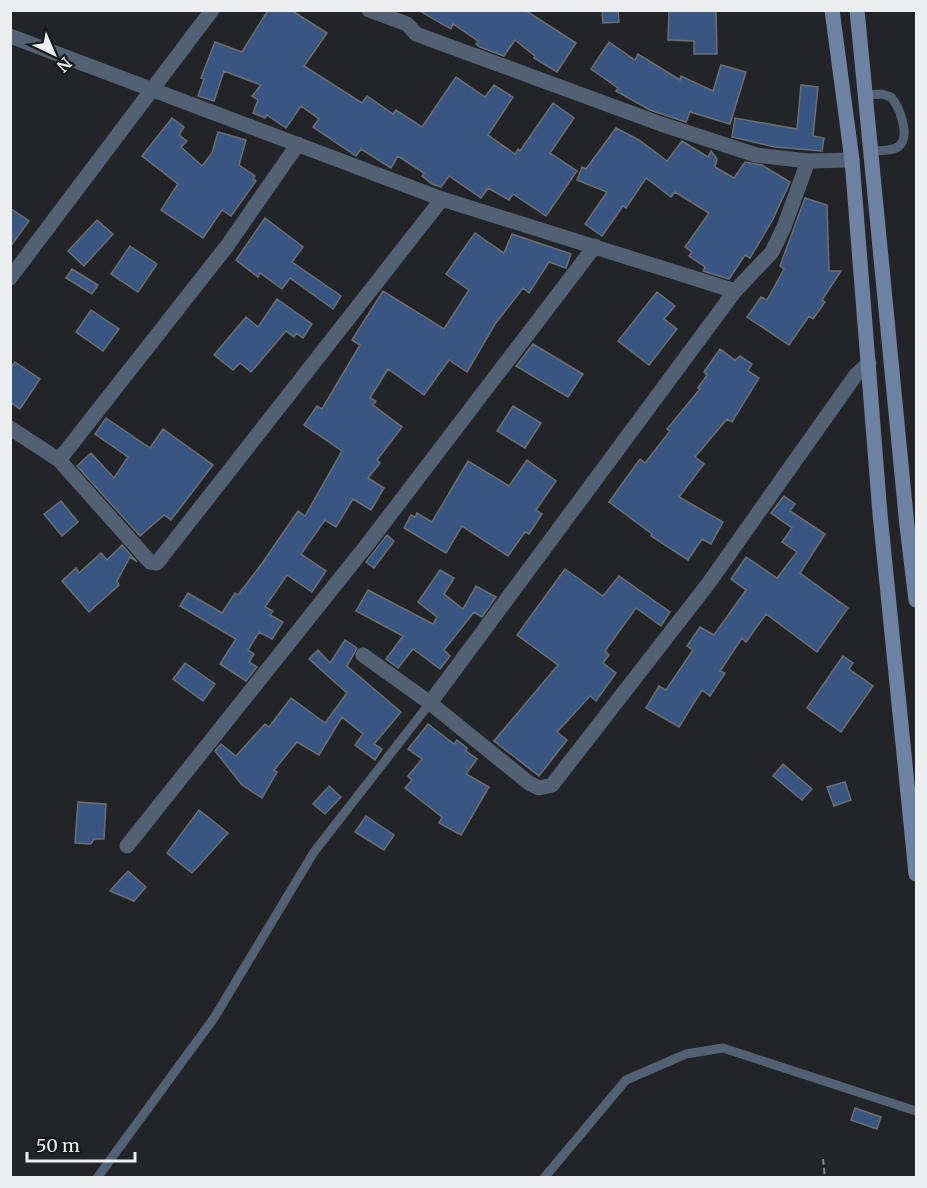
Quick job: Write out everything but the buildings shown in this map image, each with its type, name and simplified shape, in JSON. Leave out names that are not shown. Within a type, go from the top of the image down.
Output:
[{"type":"main road","points":[[832,10],[852,160],[880,514],[916,874]]},
{"type":"main road","points":[[857,10],[916,600]]},
{"type":"street","points":[[10,278],[155,89],[212,10]]},
{"type":"street","points":[[369,10],[407,24],[416,34],[661,124],[756,155],[808,161],[852,160]]},
{"type":"street","points":[[10,36],[442,199],[735,291]]},
{"type":"street","points":[[59,460],[227,246],[298,144]]},
{"type":"street","points":[[430,703],[735,291],[772,252],[784,227],[808,161]]},
{"type":"street","points":[[10,428],[59,460],[119,530],[150,562],[157,563],[442,199]]},
{"type":"street","points":[[127,846],[370,541],[595,246]]},
{"type":"street","points":[[363,655],[430,703],[529,783],[538,788],[556,781],[708,584],[855,376],[869,363]]},
{"type":"lane","points":[[866,95],[882,94],[891,97],[900,114],[904,135],[899,146],[891,150],[871,151]]},
{"type":"lane","points":[[97,1178],[214,1018],[314,852],[430,703]]},
{"type":"lane","points":[[544,1178],[626,1080],[686,1054],[723,1048],[916,1111]]},
{"type":"path","points":[[823,1160],[825,1178]]}]
